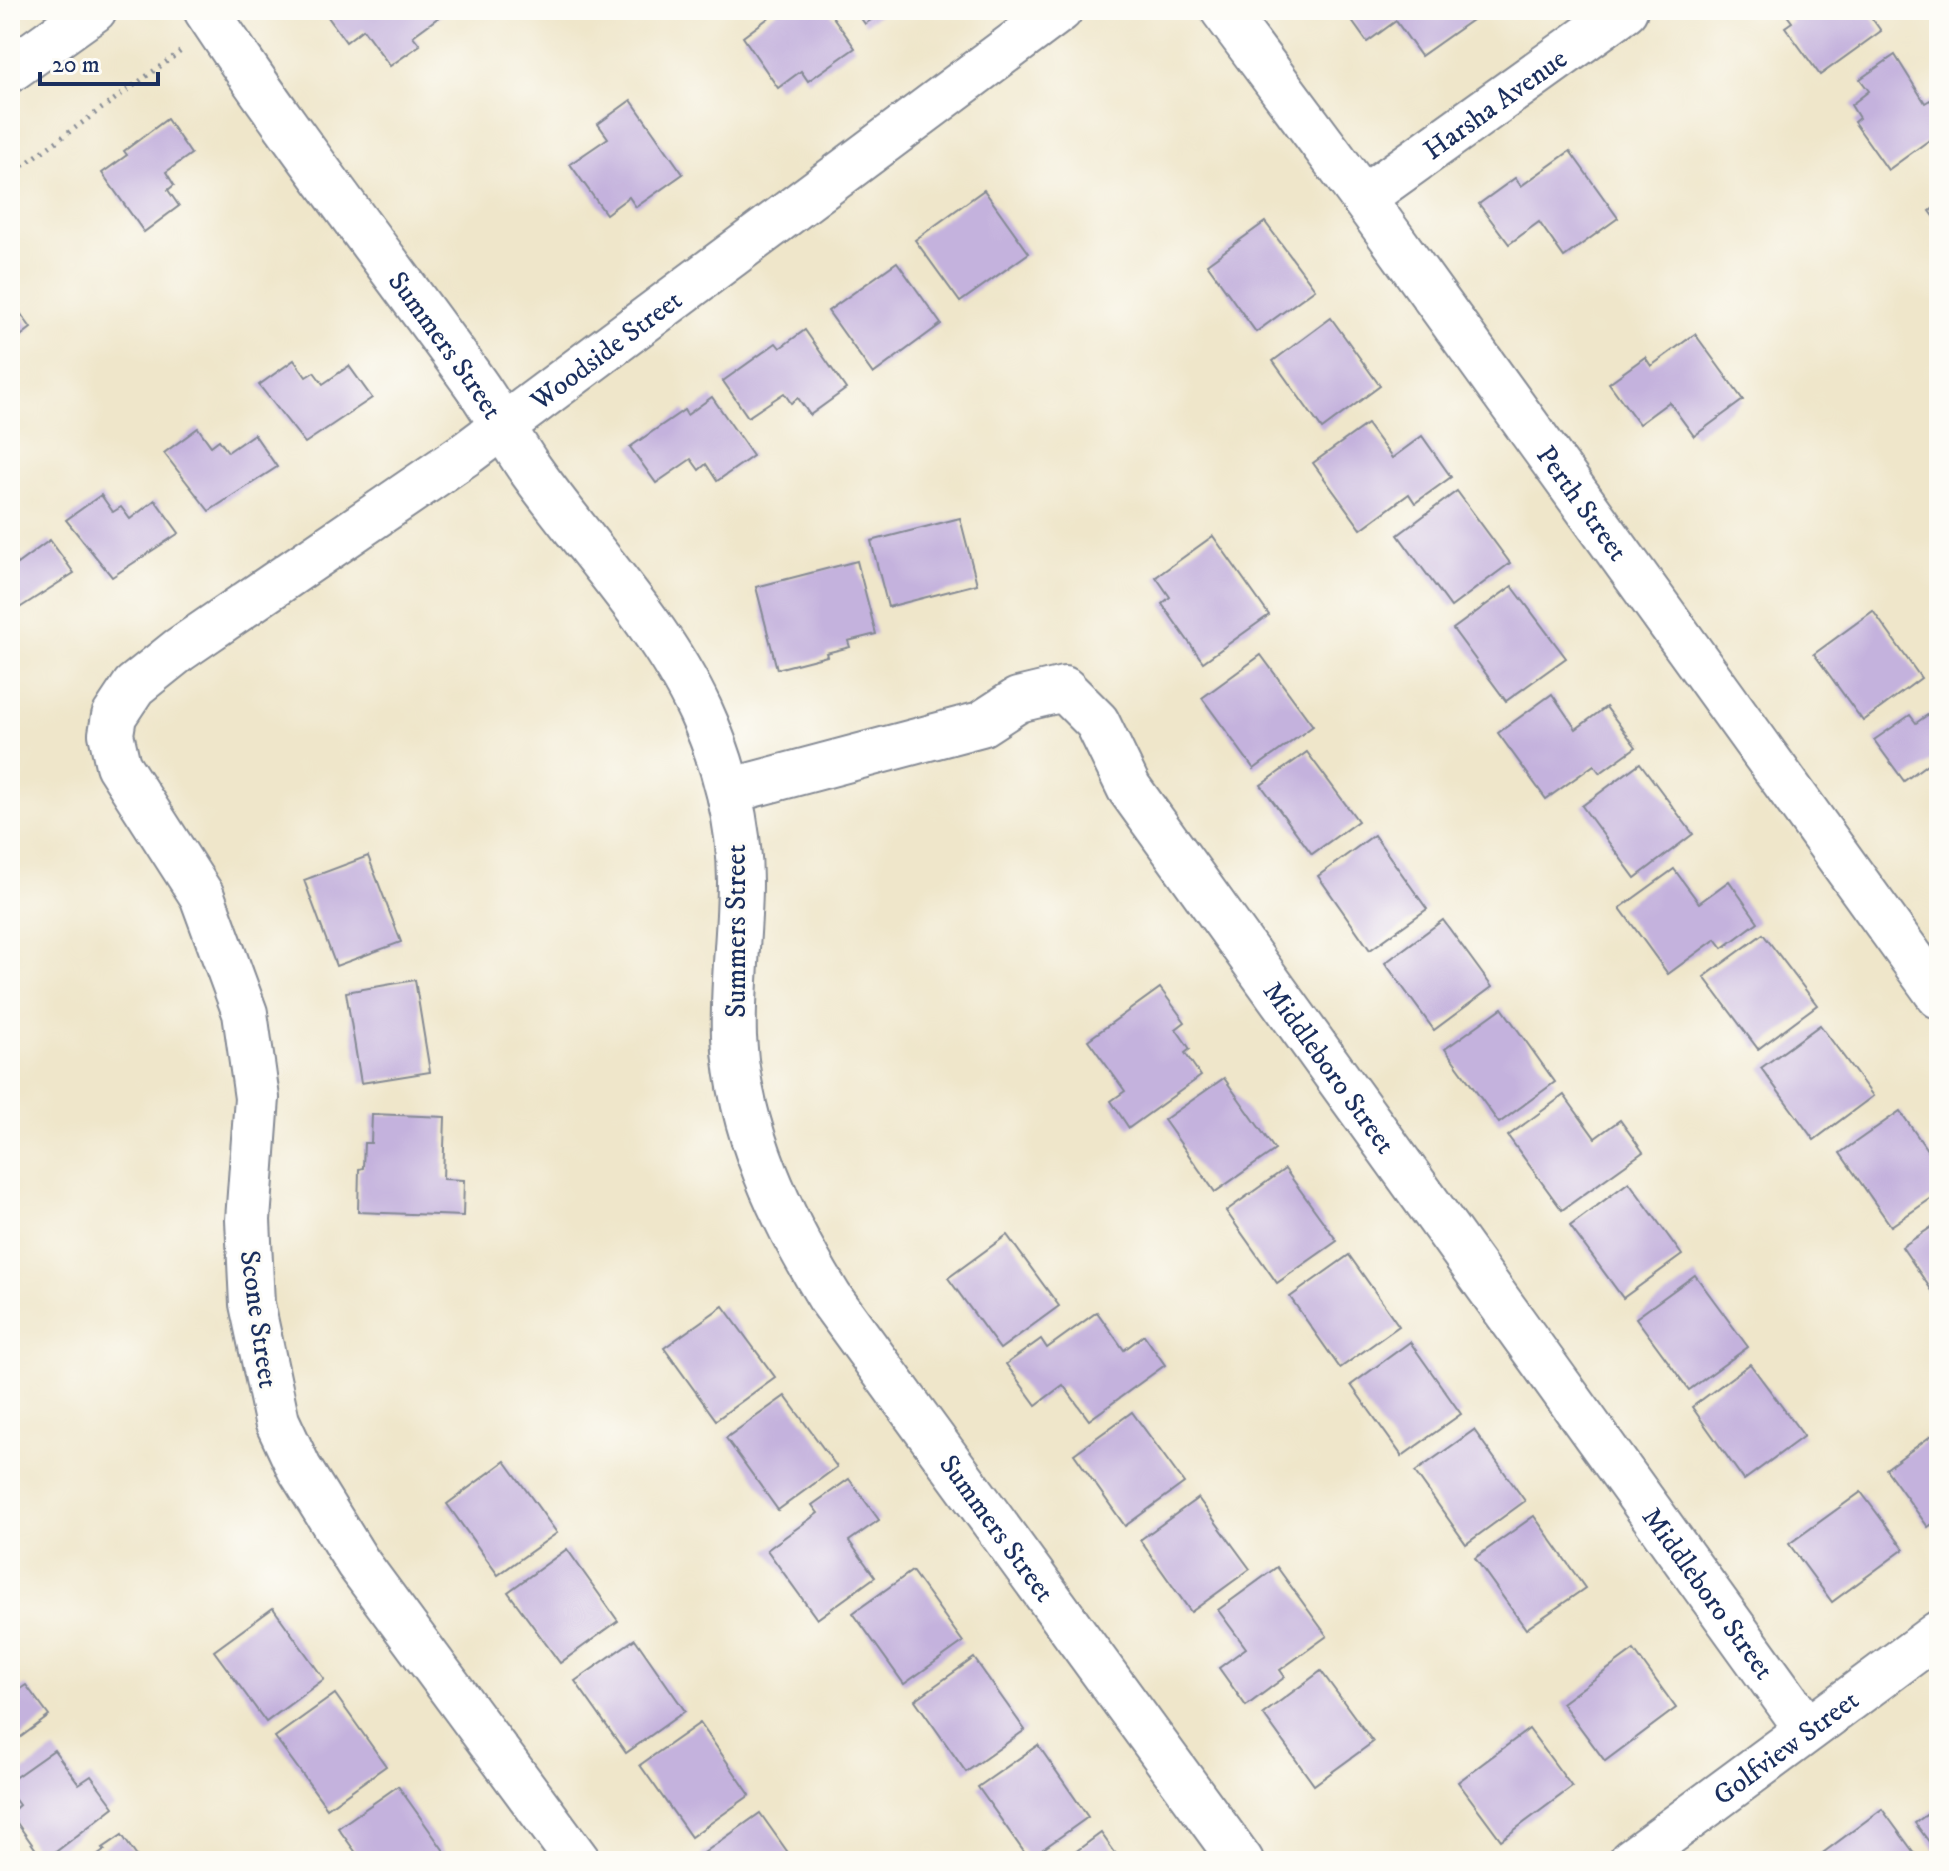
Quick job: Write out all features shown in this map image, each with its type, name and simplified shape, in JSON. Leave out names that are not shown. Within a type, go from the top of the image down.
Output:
[{"type":"street","points":[[10,70],[94,10]]},
{"type":"street","name":"Summers Street","points":[[206,10],[504,426],[528,466],[664,648],[700,711],[729,791],[740,880],[733,998],[740,1083],[762,1164],[800,1249],[830,1298],[1241,1861]]},
{"type":"street","name":"Woodside Street","points":[[114,716],[134,686],[179,650],[504,426],[1060,10]]},
{"type":"street","name":"Perth Street","points":[[1223,10],[1363,198],[1939,996]]},
{"type":"street","name":"Harsha Avenue","points":[[1363,198],[1625,10]]},
{"type":"street","name":"Middleboro Street","points":[[729,791],[981,724],[1018,700],[1064,689],[1097,722],[1129,788],[1807,1729]]},
{"type":"street","name":"Scone Street","points":[[114,716],[111,734],[118,765],[202,896],[245,1013],[257,1098],[248,1220],[252,1304],[277,1421],[299,1468],[350,1551],[578,1861]]},
{"type":"street","name":"Golfview Street","points":[[1631,1861],[1939,1633]]},
{"type":"path","points":[[10,175],[186,48]]},
{"type":"building","points":[[323,10],[440,10],[443,14],[413,36],[420,45],[390,66],[363,29],[346,42]]},
{"type":"building","points":[[779,10],[828,10],[855,48],[808,81],[801,71],[778,88],[743,37]]},
{"type":"building","points":[[855,10],[886,10],[865,24]]},
{"type":"building","points":[[1344,10],[1475,10],[1479,15],[1421,56],[1396,21],[1367,42]]},
{"type":"building","points":[[1783,10],[1866,10],[1881,31],[1820,75],[1785,27],[1792,22]]},
{"type":"building","points":[[1895,55],[1925,103],[1930,100],[1939,113],[1939,133],[1888,170],[1854,122],[1859,118],[1851,105],[1869,91],[1860,79]]},
{"type":"building","points":[[631,100],[683,174],[636,207],[629,197],[606,214],[570,164],[608,138],[598,124]]},
{"type":"building","points":[[167,119],[191,154],[166,172],[174,185],[168,190],[179,206],[144,232],[102,173],[127,155],[124,151]]},
{"type":"building","points":[[1570,151],[1618,218],[1564,257],[1539,222],[1509,244],[1479,204],[1515,178],[1521,186]]},
{"type":"building","points":[[984,190],[1029,253],[960,302],[915,240]]},
{"type":"building","points":[[1939,204],[1939,223],[1930,211]]},
{"type":"building","points":[[1265,222],[1315,289],[1256,332],[1207,264]]},
{"type":"building","points":[[897,262],[941,324],[873,374],[828,311]]},
{"type":"building","points":[[10,299],[31,328],[10,344]]},
{"type":"building","points":[[1331,318],[1380,386],[1322,429],[1273,361]]},
{"type":"building","points":[[805,330],[846,389],[810,415],[798,398],[791,403],[784,393],[748,417],[723,381],[776,343],[780,348]]},
{"type":"building","points":[[1695,334],[1743,400],[1694,436],[1669,402],[1639,424],[1609,383],[1645,357],[1651,366]]},
{"type":"building","points":[[294,360],[306,377],[314,372],[323,384],[349,366],[372,398],[305,443],[259,385]]},
{"type":"building","points":[[712,397],[753,456],[717,481],[706,464],[699,470],[691,459],[656,483],[630,447],[684,410],[687,415]]},
{"type":"building","points":[[1367,424],[1392,458],[1422,436],[1451,477],[1415,503],[1409,494],[1361,529],[1313,463]]},
{"type":"building","points":[[198,428],[211,446],[219,440],[228,452],[254,434],[277,467],[209,511],[164,453]]},
{"type":"building","points":[[1457,491],[1510,563],[1451,607],[1398,535]]},
{"type":"building","points":[[101,495],[113,512],[121,507],[130,519],[155,500],[179,533],[112,577],[66,520]]},
{"type":"building","points":[[960,518],[977,584],[888,607],[871,541]]},
{"type":"building","points":[[1213,536],[1269,615],[1203,662],[1162,604],[1170,597],[1156,577]]},
{"type":"building","points":[[50,540],[74,573],[10,614],[10,553],[17,564]]},
{"type":"building","points":[[857,561],[876,634],[848,641],[850,647],[826,653],[827,656],[777,669],[756,587]]},
{"type":"building","points":[[1512,586],[1566,658],[1506,701],[1453,629]]},
{"type":"building","points":[[1873,611],[1921,678],[1863,721],[1814,654]]},
{"type":"building","points":[[1261,655],[1313,726],[1254,769],[1202,698]]},
{"type":"building","points":[[1552,694],[1576,729],[1606,707],[1636,747],[1600,773],[1594,765],[1546,799],[1498,733]]},
{"type":"building","points":[[1939,707],[1939,767],[1934,759],[1904,781],[1874,740],[1910,715],[1916,723]]},
{"type":"building","points":[[1307,752],[1358,821],[1312,854],[1261,785]]},
{"type":"building","points":[[1640,763],[1693,834],[1635,878],[1582,806]]},
{"type":"building","points":[[1374,835],[1427,909],[1370,950],[1318,876]]},
{"type":"building","points":[[368,856],[401,942],[336,966],[304,880]]},
{"type":"building","points":[[1674,869],[1699,903],[1729,881],[1758,922],[1723,948],[1716,939],[1668,974],[1620,908]]},
{"type":"building","points":[[1443,920],[1492,987],[1434,1030],[1385,963]]},
{"type":"building","points":[[1763,934],[1817,1005],[1758,1049],[1704,977]]},
{"type":"building","points":[[415,980],[430,1072],[361,1083],[346,992]]},
{"type":"building","points":[[1160,988],[1185,1022],[1176,1029],[1190,1049],[1185,1053],[1201,1076],[1129,1128],[1111,1101],[1125,1091],[1088,1040]]},
{"type":"building","points":[[1502,1008],[1555,1082],[1499,1123],[1445,1049]]},
{"type":"building","points":[[1820,1025],[1873,1096],[1814,1140],[1761,1068]]},
{"type":"building","points":[[1224,1078],[1275,1150],[1215,1192],[1164,1120]]},
{"type":"building","points":[[1564,1095],[1595,1138],[1620,1120],[1643,1152],[1562,1210],[1508,1136]]},
{"type":"building","points":[[1900,1111],[1939,1167],[1939,1193],[1891,1226],[1840,1153]]},
{"type":"building","points":[[372,1114],[445,1117],[443,1179],[464,1180],[463,1216],[358,1212],[359,1169],[363,1168],[364,1143],[371,1143]]},
{"type":"building","points":[[1285,1169],[1337,1241],[1277,1283],[1226,1211]]},
{"type":"building","points":[[1629,1182],[1682,1255],[1623,1298],[1570,1226]]},
{"type":"building","points":[[1939,1222],[1939,1301],[1902,1247]]},
{"type":"building","points":[[1007,1235],[1059,1306],[1000,1349],[948,1278]]},
{"type":"building","points":[[1349,1255],[1399,1326],[1340,1368],[1290,1297]]},
{"type":"building","points":[[1695,1275],[1748,1347],[1689,1390],[1636,1318]]},
{"type":"building","points":[[723,1306],[775,1377],[716,1420],[664,1348]]},
{"type":"building","points":[[1097,1312],[1124,1350],[1144,1335],[1165,1365],[1089,1420],[1063,1385],[1036,1405],[1006,1364],[1041,1339],[1047,1348]]},
{"type":"building","points":[[1410,1342],[1461,1414],[1402,1456],[1351,1385]]},
{"type":"building","points":[[1750,1364],[1804,1436],[1744,1480],[1692,1407]]},
{"type":"building","points":[[785,1396],[837,1467],[778,1510],[726,1438]]},
{"type":"building","points":[[1132,1412],[1184,1483],[1125,1526],[1074,1454]]},
{"type":"building","points":[[1474,1430],[1525,1501],[1466,1544],[1415,1472]]},
{"type":"building","points":[[1939,1430],[1939,1519],[1928,1527],[1886,1469]]},
{"type":"building","points":[[505,1461],[557,1533],[498,1575],[447,1504]]},
{"type":"building","points":[[849,1479],[879,1520],[849,1541],[875,1577],[817,1619],[767,1550],[818,1513],[812,1505]]},
{"type":"building","points":[[1861,1492],[1904,1549],[1832,1602],[1789,1544]]},
{"type":"building","points":[[1198,1498],[1250,1569],[1191,1612],[1140,1540]]},
{"type":"building","points":[[1534,1516],[1585,1588],[1526,1629],[1475,1558]]},
{"type":"building","points":[[567,1549],[618,1621],[560,1663],[508,1592]]},
{"type":"building","points":[[1277,1567],[1327,1636],[1280,1670],[1285,1677],[1246,1706],[1219,1668],[1246,1648],[1218,1610]]},
{"type":"building","points":[[912,1571],[963,1642],[904,1684],[853,1613]]},
{"type":"building","points":[[273,1608],[324,1679],[266,1722],[214,1651]]},
{"type":"building","points":[[635,1639],[685,1711],[626,1753],[575,1681]]},
{"type":"building","points":[[1634,1650],[1676,1708],[1605,1761],[1562,1703]]},
{"type":"building","points":[[974,1658],[1025,1730],[966,1772],[915,1700]]},
{"type":"building","points":[[1321,1671],[1373,1742],[1314,1785],[1263,1714]]},
{"type":"building","points":[[26,1685],[49,1716],[10,1745],[10,1688],[14,1693]]},
{"type":"building","points":[[335,1694],[386,1766],[327,1808],[275,1737]]},
{"type":"building","points":[[700,1723],[750,1795],[691,1837],[640,1765]]},
{"type":"building","points":[[1529,1729],[1572,1787],[1501,1840],[1458,1782]]},
{"type":"building","points":[[1038,1745],[1088,1817],[1029,1859],[978,1787]]},
{"type":"building","points":[[54,1750],[79,1784],[91,1776],[114,1807],[44,1861],[10,1813],[19,1805],[10,1793],[10,1781]]},
{"type":"building","points":[[398,1786],[449,1858],[445,1861],[362,1861],[338,1828]]},
{"type":"building","points":[[1939,1806],[1939,1855],[1915,1823]]},
{"type":"building","points":[[1882,1809],[1920,1861],[1812,1861]]},
{"type":"building","points":[[760,1813],[794,1861],[705,1861],[701,1855]]},
{"type":"building","points":[[1101,1833],[1121,1861],[1063,1861]]},
{"type":"building","points":[[122,1835],[140,1861],[90,1861],[105,1850],[103,1848]]}]
